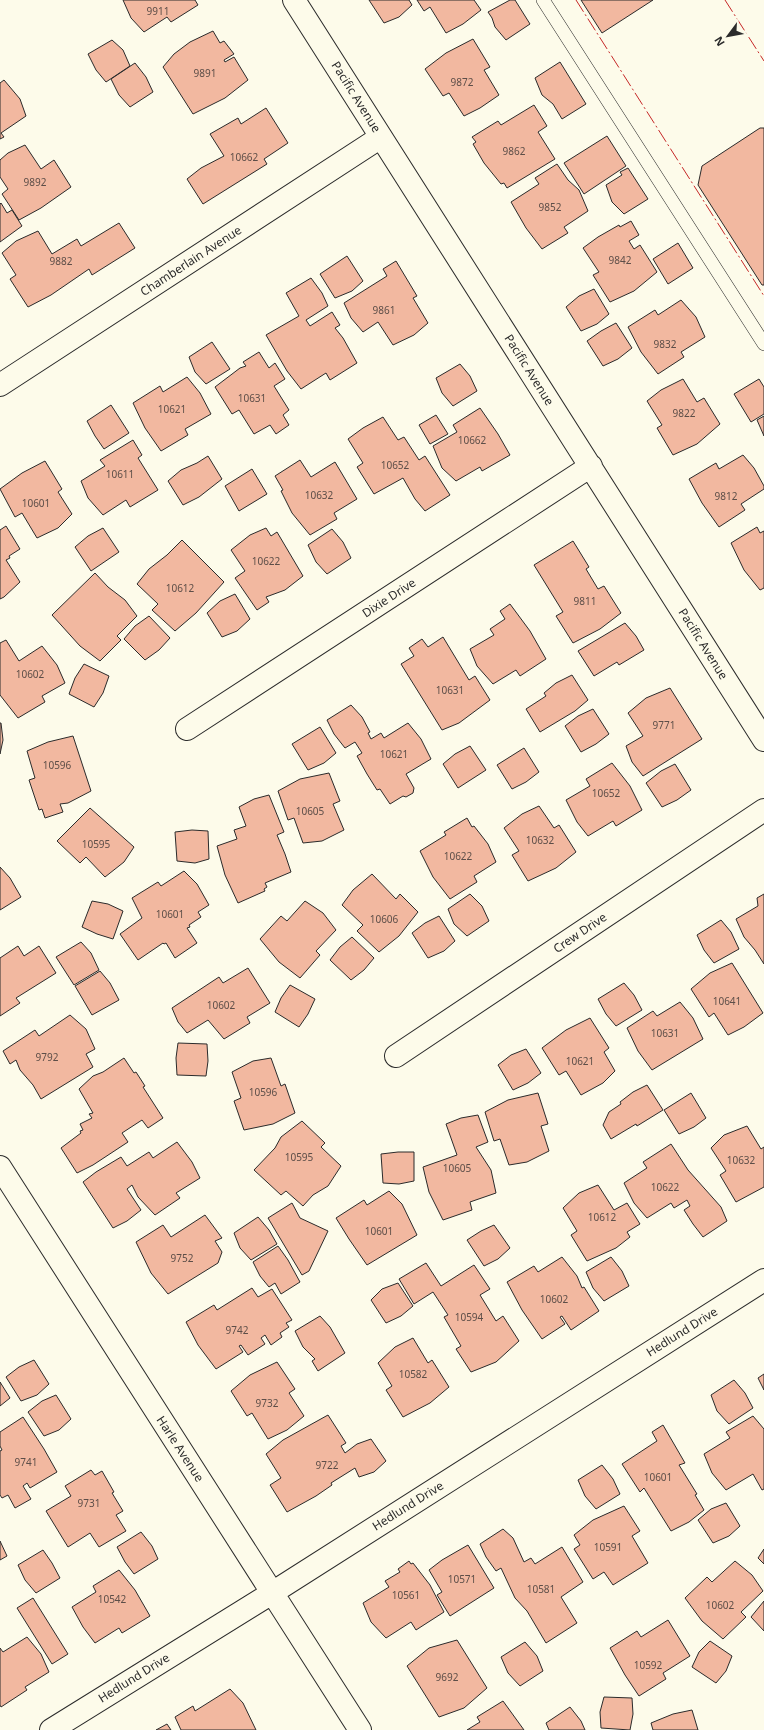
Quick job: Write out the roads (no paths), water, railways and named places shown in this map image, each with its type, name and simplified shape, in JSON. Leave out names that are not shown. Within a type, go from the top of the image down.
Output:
[{"type":"street","name":"Pacific Avenue","points":[[294,0],[764,740]]},
{"type":"street","name":"Chamberlain Avenue","points":[[3,376],[381,137]]},
{"type":"street","name":"Dixie Drive","points":[[187,729],[591,466]]},
{"type":"street","name":"Crew Drive","points":[[396,1056],[764,810]]},
{"type":"street","name":"Harle Avenue","points":[[0,1167],[360,1730]]},
{"type":"street","name":"Hedlund Drive","points":[[51,1730],[272,1592],[764,1280]]},
{"type":"lane","points":[[543,0],[764,344]]}]
